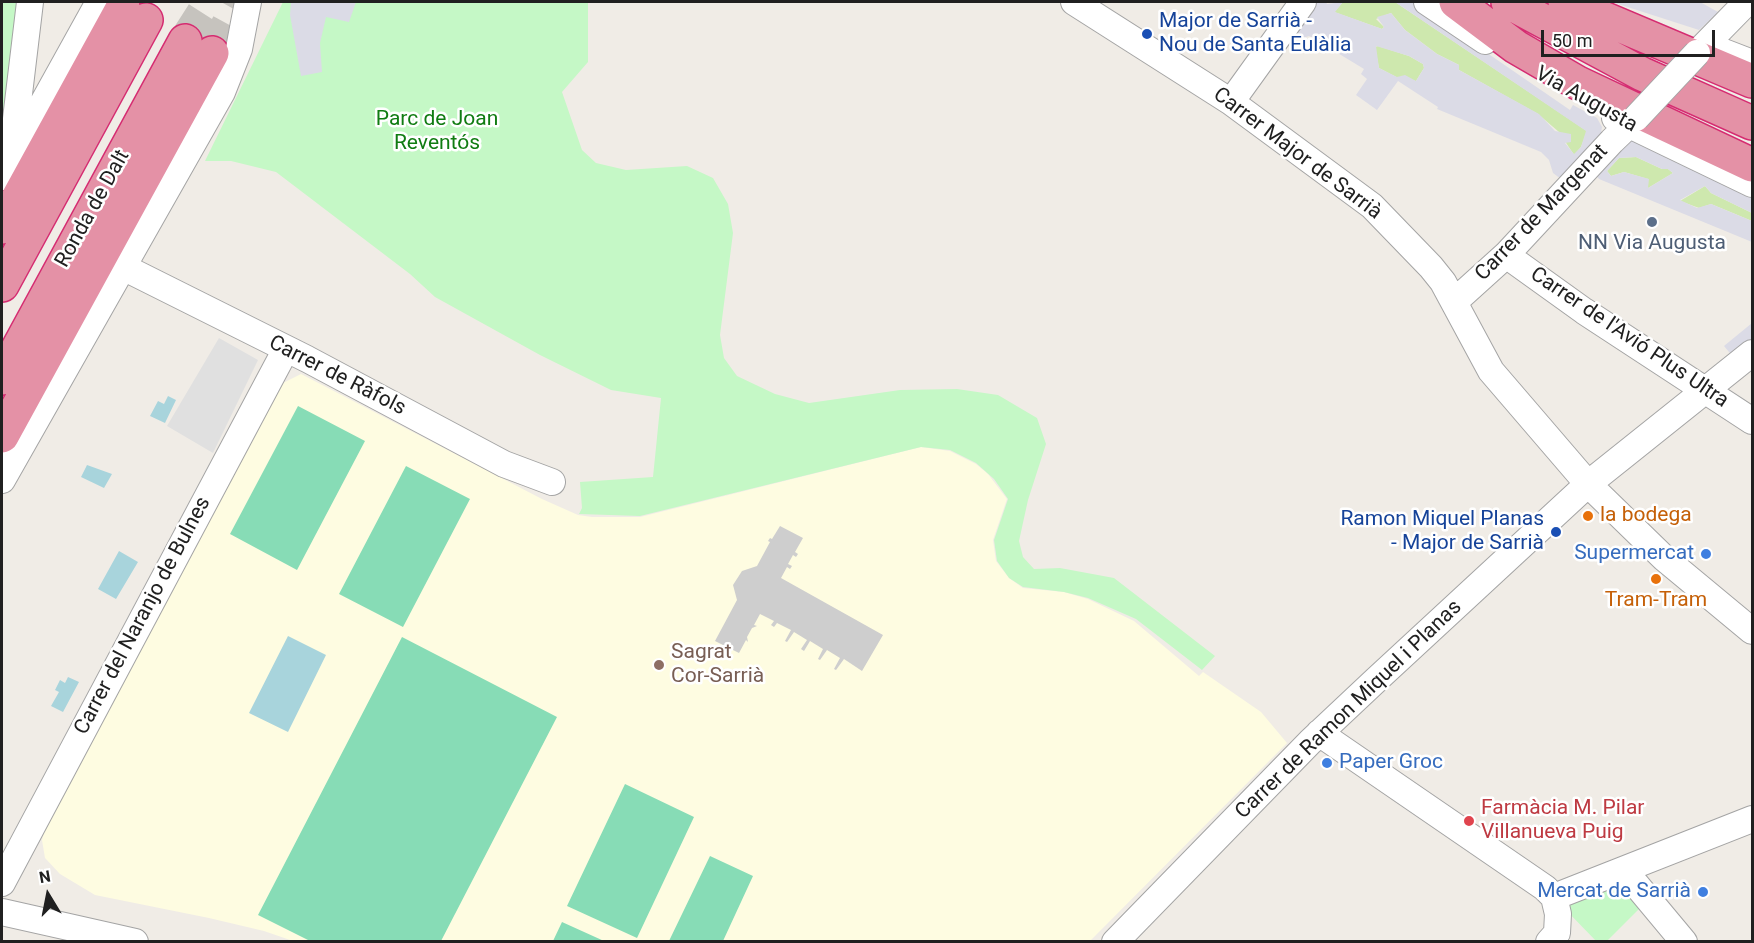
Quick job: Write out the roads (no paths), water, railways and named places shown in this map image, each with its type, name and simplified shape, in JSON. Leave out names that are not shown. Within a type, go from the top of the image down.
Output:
[{"type":"highway","points":[[1456,2],[1516,47],[1578,83],[1752,165]]},
{"type":"highway","points":[[1508,2],[1642,74],[1752,123]]},
{"type":"highway","points":[[1565,2],[1752,81]]},
{"type":"highway","points":[[2,227],[123,9]]},
{"type":"highway","name":"Ronda de Dalt","points":[[2,285],[123,9]]},
{"type":"highway","name":"Ronda de Dalt","points":[[2,378],[199,47],[2,436]]},
{"type":"street","points":[[7,168],[30,2]]},
{"type":"street","points":[[2,480],[222,92],[239,49],[248,2]]},
{"type":"street","name":"Carrer Major de Sarrià","points":[[1074,2],[1231,102],[1371,206],[1431,267],[1454,302],[1491,371],[1588,484],[1664,558],[1752,631]]},
{"type":"street","points":[[1231,102],[1303,2]]},
{"type":"street","name":"Via Augusta","points":[[1427,2],[1544,78],[1752,184]]},
{"type":"street","points":[[1601,2],[1701,49],[1752,63]]},
{"type":"street","points":[[1701,49],[1747,2]]},
{"type":"street","points":[[7,168],[123,9]]},
{"type":"street","name":"Carrer de Margenat","points":[[1454,302],[1506,255],[1701,49]]},
{"type":"street","name":"Carrer de l'Avió Plus Ultra","points":[[1506,255],[1584,311],[1752,421]]},
{"type":"street","name":"Carrer de Ràfols","points":[[123,267],[286,349],[504,465],[552,482]]},
{"type":"street","name":"Carrer del Naranjo de Bulnes","points":[[2,883],[286,349]]},
{"type":"street","name":"Carrer de Ramon Miquel i Planas","points":[[1115,942],[1319,733],[1588,484],[1752,353]]},
{"type":"street","points":[[1319,733],[1545,888],[1554,897],[1558,927],[1550,942]]},
{"type":"street","points":[[1554,897],[1752,819]]},
{"type":"street","points":[[1624,870],[1684,942]]},
{"type":"street","points":[[2,891],[80,928]]},
{"type":"street","points":[[2,912],[135,942]]},
{"type":"water","points":[[168,396],[176,400],[165,423],[150,416],[158,401],[164,404]]},
{"type":"water","points":[[87,465],[112,474],[104,488],[81,477]]},
{"type":"water","points":[[119,551],[138,562],[116,599],[98,589]]},
{"type":"water","points":[[288,636],[326,655],[288,732],[249,713]]},
{"type":"water","points":[[68,677],[79,682],[63,712],[51,706],[59,692],[55,690],[60,680],[65,683]]},
{"type":"tunnel","points":[[185,41],[210,2]]},
{"type":"tunnel","points":[[212,53],[240,2]]},
{"type":"place","name":"Major de Sarrià - Nou de Santa Eulàlia","points":[[1147,34]]},
{"type":"place","name":"NN Via Augusta","points":[[1652,222]]},
{"type":"place","name":"la bodega","points":[[1588,516]]},
{"type":"place","name":"Ramon Miquel Planas - Major de Sarrià","points":[[1556,532]]},
{"type":"place","name":"Supermercat","points":[[1706,554]]},
{"type":"place","name":"Tram-Tram","points":[[1656,579]]},
{"type":"place","name":"Sagrat Cor-Sarrià","points":[[659,665]]},
{"type":"place","name":"Paper Groc","points":[[1327,763]]},
{"type":"place","name":"Farmàcia M. Pilar Villanueva Puig","points":[[1469,821]]},
{"type":"place","name":"Mercat de Sarrià","points":[[1703,892]]},
{"type":"park label","name":"Parc de Joan Reventós","points":[[437,132]]}]
